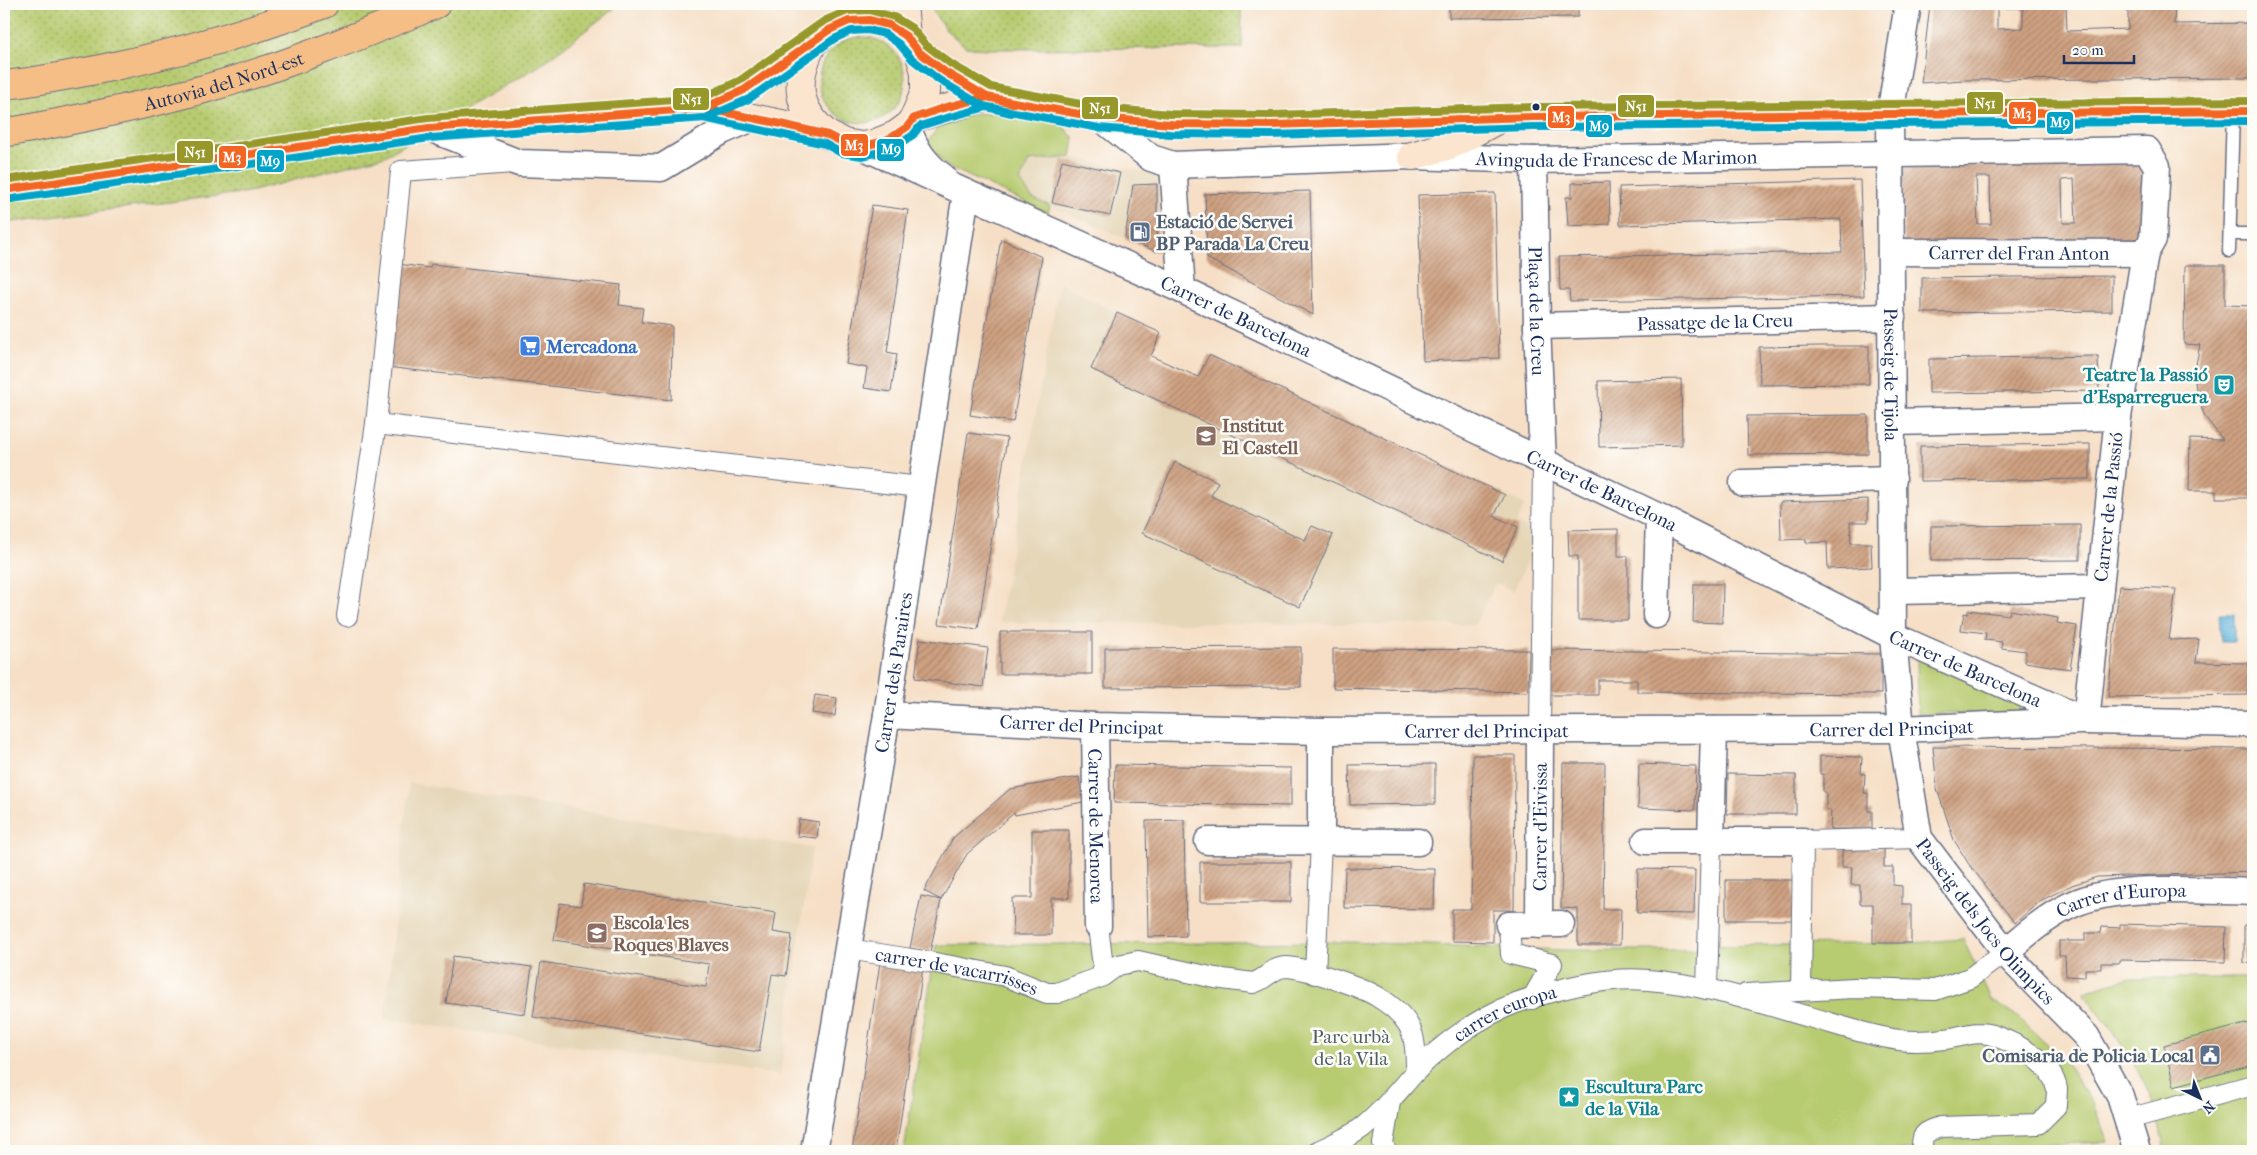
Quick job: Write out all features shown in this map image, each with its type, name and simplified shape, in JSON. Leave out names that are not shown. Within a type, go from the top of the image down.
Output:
[{"type":"highway","name":"Autovia del Nord-est","points":[[4,85],[49,80],[154,58],[261,27],[324,4]]},
{"type":"highway","name":"Autovia del Nord-est","points":[[4,133],[70,120],[204,88],[326,48],[436,4]]},
{"type":"main road","points":[[903,4],[913,44],[925,72],[924,92],[910,122]]},
{"type":"main road","points":[[704,108],[744,90],[813,44],[855,12],[870,20],[889,25],[945,72],[986,98]]},
{"type":"main road","points":[[813,44],[801,72],[800,88],[808,116],[828,135]]},
{"type":"main road","points":[[4,190],[428,128],[704,108],[828,135],[844,143],[862,146],[886,141],[910,122],[986,98]]},
{"type":"main road","name":"Avinguda de Francesc de Marimon","points":[[986,98],[1101,118],[1171,124],[1271,125],[1501,118],[2243,111]]},
{"type":"main road","points":[[1412,156],[1450,145],[1501,118]]},
{"type":"street","name":"Passeig de Tijola","points":[[1893,636],[1890,115],[1908,4]]},
{"type":"street","name":"Avinguda de Francesc de Marimon","points":[[1101,118],[1151,158],[1173,166],[1412,156],[1534,160],[2147,150]]},
{"type":"street","points":[[347,616],[376,424],[401,171],[519,163],[660,168],[722,131],[750,119]]},
{"type":"street","name":"Carrer de Barcelona","points":[[910,122],[915,146],[927,165],[966,194]]},
{"type":"street","points":[[428,128],[519,163]]},
{"type":"street","name":"Carrer de Barcelona","points":[[862,146],[1182,290],[1659,517],[1893,636],[2086,721],[2253,724]]},
{"type":"street","name":"Carrer de la Passió","points":[[2086,721],[2118,417],[2145,253],[2154,239],[2156,166],[2147,150]]},
{"type":"street","name":"Plaça de la Creu","points":[[1534,160],[1537,326],[1543,462]]},
{"type":"street","points":[[1173,166],[1182,290]]},
{"type":"street","name":"Carrer dels Paraires","points":[[814,1151],[888,715],[920,487],[966,194]]},
{"type":"street","name":"Carrer del Fran Anton","points":[[1892,252],[2145,253]]},
{"type":"street","name":"Passatge de la Creu","points":[[1537,326],[1892,317]]},
{"type":"street","points":[[1892,422],[2118,417]]},
{"type":"street","points":[[376,424],[920,487]]},
{"type":"street","points":[[1540,730],[1543,462]]},
{"type":"street","points":[[1743,483],[1893,479]]},
{"type":"street","points":[[1656,615],[1659,517]]},
{"type":"street","points":[[1893,591],[2100,588]]},
{"type":"street","name":"Passeig dels Jocs Olimpics","points":[[1893,636],[1900,729],[1919,838],[2005,952],[2086,1036],[2120,1096],[2137,1151]]},
{"type":"street","name":"Carrer del Principat","points":[[888,715],[1095,726],[1321,731],[1900,729],[2086,721]]},
{"type":"street","name":"Carrer de Menorca","points":[[1095,726],[1098,926]]},
{"type":"street","name":"Carrer d'Eivissa","points":[[1509,926],[1550,924],[1540,730]]},
{"type":"street","points":[[1707,989],[1714,730]]},
{"type":"street","points":[[1315,974],[1321,842],[1321,731]]},
{"type":"street","points":[[1646,841],[1803,841],[1919,838]]},
{"type":"street","points":[[1208,841],[1418,842]]},
{"type":"street","points":[[1800,990],[1803,841]]},
{"type":"street","name":"Carrer d'Europa","points":[[2005,952],[2033,928],[2054,914],[2078,902],[2109,893],[2253,892]]},
{"type":"street","points":[[1098,926],[1104,975]]},
{"type":"street","points":[[1509,926],[1511,954],[1552,964],[1532,999]]},
{"type":"street","name":"carrer de vacarrisses","points":[[848,950],[930,962],[1005,976],[1047,993],[1057,993],[1104,975],[1118,965],[1138,961],[1215,978],[1252,983],[1258,982],[1270,972],[1286,967],[1315,974],[1377,996],[1400,1015],[1412,1032],[1416,1071]]},
{"type":"street","points":[[1734,994],[1854,988],[1935,990],[1970,978],[2005,952]]},
{"type":"street","name":"carrer europa","points":[[1318,1151],[1362,1128],[1390,1102],[1416,1071],[1444,1046],[1482,1019],[1515,1004],[1563,989],[1603,981],[1647,979],[1734,994]]},
{"type":"street","points":[[1734,994],[1859,1031],[1898,1040],[1920,1042],[1948,1039],[1971,1033],[1993,1035],[2022,1048],[2046,1068],[2056,1088],[2056,1106],[2038,1124],[1940,1127],[1926,1132],[1922,1137],[1922,1151]]},
{"type":"street","points":[[2128,1119],[2253,1085]]},
{"type":"street","points":[[1386,1151],[1383,1144],[1390,1102]]},
{"type":"lane","points":[[2229,251],[2243,111]]},
{"type":"lane","points":[[2230,234],[2253,234]]},
{"type":"shaded area","name":"Estació de Servei BP Parada La Creu","points":[[1071,157],[1168,177],[1170,258],[1032,198],[1020,181],[1029,161]]},
{"type":"shaded area","name":"Institut El Castell","points":[[1059,283],[1161,333],[1152,356],[1197,377],[1209,355],[1525,505],[1516,523],[1541,536],[1513,591],[1496,583],[1474,625],[999,622]]},
{"type":"shaded area","name":"Escola les Roques Blaves","points":[[409,783],[812,848],[780,1075],[385,1019]]},
{"type":"green space","points":[[4,4],[620,4],[539,66],[385,156],[249,192],[4,223]]},
{"type":"green space","points":[[928,4],[1241,4],[1242,48],[985,49],[966,47],[946,30]]},
{"type":"green space","points":[[862,37],[878,40],[886,44],[898,56],[902,64],[905,80],[902,96],[898,104],[886,116],[878,120],[862,123],[846,120],[838,116],[826,104],[822,96],[819,80],[822,64],[826,56],[838,44],[846,40]]},
{"type":"green space","points":[[995,113],[1061,124],[1074,138],[1071,157],[1029,161],[1020,181],[1032,198],[1050,206],[1048,213],[947,166],[927,143],[941,126],[956,117]]},
{"type":"green space","points":[[1917,656],[2036,713],[1918,714]]},
{"type":"green space","name":"Parc urbà de la Vila","points":[[1963,939],[1991,1000],[2014,1014],[2065,1061],[2093,1104],[2108,1142],[1879,1151],[904,1151],[936,945],[1348,942],[1561,950],[1693,950],[1707,946],[1911,943]]},
{"type":"green space","points":[[2132,978],[2253,978],[2253,1151],[2165,1151],[2153,1105],[2138,1071],[2112,1031],[2083,993],[2103,985]]},
{"type":"water","points":[[2219,614],[2234,614],[2234,642],[2221,642]]},
{"type":"building","points":[[1449,4],[1578,4],[1578,17],[1449,18]]},
{"type":"building","points":[[1930,4],[2066,4],[2067,31],[2128,29],[2128,4],[2175,4],[2174,24],[2253,23],[2253,78],[1964,80],[1921,83]],"holes":[[[1997,8],[2023,8],[2023,28],[1997,29]]]},
{"type":"building","points":[[1062,160],[1120,173],[1110,216],[1052,203]]},
{"type":"building","points":[[2143,163],[2143,239],[1904,244],[1902,167]],"holes":[[[1976,177],[1990,177],[1991,224],[1978,224]],[[2074,179],[2076,223],[2063,223],[2062,180]]]},
{"type":"building","points":[[1860,180],[1864,296],[1570,301],[1569,290],[1560,290],[1559,257],[1842,252],[1841,219],[1620,225],[1619,187]]},
{"type":"building","points":[[1609,182],[1610,224],[1568,226],[1566,197],[1572,197],[1572,183]]},
{"type":"building","points":[[1157,184],[1157,252],[1125,238],[1133,185]]},
{"type":"building","points":[[1310,191],[1313,315],[1207,258],[1205,194]]},
{"type":"building","points":[[1495,193],[1499,358],[1423,361],[1418,195]]},
{"type":"building","points":[[872,205],[908,210],[887,352],[897,354],[891,392],[864,388],[867,368],[846,364]]},
{"type":"building","points":[[1001,239],[1042,257],[1013,422],[970,415]]},
{"type":"building","name":"Mercadona","points":[[397,264],[430,268],[431,264],[621,285],[619,305],[643,308],[641,322],[672,326],[671,400],[386,367]]},
{"type":"building","name":"Teatre la Passió d'Esparreguera","points":[[2185,265],[2225,265],[2225,305],[2253,306],[2253,498],[2216,498],[2216,491],[2189,491],[2190,439],[2223,440],[2205,417],[2197,396],[2194,374],[2200,345],[2184,344]]},
{"type":"building","points":[[2112,276],[2112,311],[1922,313],[1922,278]]},
{"type":"building","points":[[1117,313],[1161,333],[1151,356],[1198,377],[1209,355],[1505,495],[1494,516],[1518,527],[1502,561],[1091,369]]},
{"type":"building","points":[[1869,346],[1869,384],[1760,385],[1759,347]]},
{"type":"building","points":[[2098,356],[2099,391],[1929,393],[1929,359]]},
{"type":"building","points":[[1681,379],[1682,445],[1599,447],[1598,381]]},
{"type":"building","points":[[1868,415],[1868,454],[1748,455],[1747,416]]},
{"type":"building","points":[[968,433],[1007,438],[978,629],[939,624]]},
{"type":"building","points":[[2090,444],[2090,479],[1920,481],[1920,446]]},
{"type":"building","points":[[1175,462],[1218,482],[1211,496],[1305,540],[1312,526],[1333,535],[1300,607],[1142,533]]},
{"type":"building","points":[[1868,499],[1868,522],[1850,522],[1851,543],[1871,543],[1872,567],[1828,569],[1827,542],[1806,543],[1806,539],[1781,540],[1780,502]]},
{"type":"building","points":[[2080,525],[2080,560],[1931,561],[1931,526]]},
{"type":"building","points":[[1618,529],[1618,556],[1628,556],[1628,620],[1578,620],[1578,556],[1569,556],[1568,530]]},
{"type":"building","points":[[1694,584],[1723,584],[1722,623],[1693,622]]},
{"type":"building","points":[[2119,586],[2176,589],[2169,640],[2199,639],[2196,662],[2248,663],[2247,695],[2108,697]]},
{"type":"building","points":[[1968,610],[2009,615],[2010,610],[2058,618],[2057,623],[2077,626],[2070,669],[2025,662],[2026,651],[2001,648],[2002,642],[1985,640],[1986,633],[1961,630],[1964,613],[1968,614]]},
{"type":"building","points":[[1000,632],[1092,632],[1092,674],[1000,674]]},
{"type":"building","points":[[920,639],[988,648],[983,687],[915,678]]},
{"type":"building","points":[[1301,647],[1301,687],[1105,688],[1105,648]]},
{"type":"building","points":[[1333,649],[1529,650],[1528,692],[1333,688]]},
{"type":"building","points":[[1551,650],[1881,654],[1881,694],[1637,692],[1637,680],[1598,680],[1598,695],[1550,695]]},
{"type":"building","points":[[815,695],[837,698],[835,716],[812,713]]},
{"type":"building","points":[[1933,747],[2253,749],[2253,872],[2097,877],[2072,885],[2040,901],[2015,923],[1968,863],[1954,840],[1937,789]]},
{"type":"building","points":[[1473,755],[1515,755],[1514,910],[1493,910],[1493,942],[1452,941],[1452,909],[1471,909]]},
{"type":"building","points":[[1820,756],[1862,757],[1861,774],[1865,774],[1864,793],[1868,793],[1868,811],[1872,811],[1872,829],[1830,829],[1831,811],[1826,810],[1823,774],[1820,774]]},
{"type":"building","points":[[1563,763],[1605,763],[1603,909],[1621,909],[1620,945],[1578,945],[1578,909],[1561,908]]},
{"type":"building","points":[[1435,764],[1435,804],[1350,805],[1349,765]]},
{"type":"building","points":[[1639,764],[1696,766],[1695,810],[1638,808]]},
{"type":"building","points":[[1115,765],[1291,768],[1291,806],[1114,803]]},
{"type":"building","points":[[1728,774],[1796,775],[1796,814],[1727,814]]},
{"type":"building","points":[[1079,777],[1083,802],[1015,815],[1014,813],[967,854],[941,900],[924,891],[953,838],[1010,789]]},
{"type":"building","points":[[799,819],[819,822],[817,838],[797,836]]},
{"type":"building","points":[[1184,820],[1186,936],[1148,937],[1146,821]]},
{"type":"building","points":[[1032,830],[1069,830],[1069,898],[1051,898],[1051,935],[1013,935],[1012,898],[1032,898]]},
{"type":"building","points":[[1884,848],[1884,867],[1893,867],[1893,885],[1902,886],[1902,904],[1911,904],[1911,943],[1873,943],[1873,904],[1860,904],[1860,885],[1851,885],[1852,867],[1842,867],[1842,849]]},
{"type":"building","points":[[1200,862],[1291,862],[1291,902],[1200,902]]},
{"type":"building","points":[[1345,868],[1435,869],[1434,909],[1344,908]]},
{"type":"building","points":[[1638,869],[1695,870],[1694,914],[1637,913]]},
{"type":"building","points":[[1726,880],[1794,880],[1794,920],[1726,920]]},
{"type":"building","points":[[584,884],[776,913],[773,932],[792,935],[786,976],[772,974],[759,1052],[533,1017],[541,962],[706,987],[709,964],[554,940],[560,903],[581,906]]},
{"type":"building","points":[[921,896],[941,900],[930,952],[910,948]]},
{"type":"building","points":[[2120,924],[2226,927],[2225,962],[2119,960],[2119,963],[2101,963],[2101,969],[2085,969],[2085,977],[2066,976],[2065,956],[2059,956],[2059,941],[2085,941],[2085,933],[2101,933],[2102,927],[2120,928]]},
{"type":"building","points":[[2244,925],[2253,925],[2253,962],[2244,963]]},
{"type":"building","points":[[453,956],[532,967],[525,1014],[446,1003]]},
{"type":"building","points":[[880,962],[923,968],[896,1151],[852,1151]]},
{"type":"building","name":"Comisaria de Policia Local","points":[[2253,1022],[2253,1065],[2174,1086],[2164,1045]]},
{"type":"building","points":[[2253,1097],[2253,1113],[2249,1098]]},
{"type":"transit line","name":"N51","points":[[4,180],[428,118],[702,98],[739,81],[824,21],[847,11],[869,10],[894,17],[912,28],[926,45],[951,64],[991,87],[1102,108],[1171,114],[1271,115],[1533,107],[2253,101]]},
{"type":"transit line","name":"M3","points":[[4,190],[429,128],[704,108],[744,90],[829,30],[849,21],[869,20],[889,25],[906,36],[919,52],[945,72],[987,97],[1101,118],[1171,124],[1271,125],[1533,117],[2253,111]]},
{"type":"transit line","name":"M9","points":[[5,200],[430,138],[706,118],[749,99],[834,39],[851,31],[868,30],[885,34],[899,44],[912,59],[939,80],[983,106],[1099,128],[1170,134],[1271,135],[1533,127],[2253,121]]},
{"type":"transit line","name":"M3","points":[[688,109],[704,108],[777,123],[828,135],[844,143],[862,146],[886,141],[907,127],[914,118],[943,108],[987,97],[1013,103]]},
{"type":"transit line","name":"M9","points":[[689,119],[703,118],[775,133],[825,144],[841,153],[862,156],[890,150],[913,135],[920,126],[946,118],[987,107],[1011,113]]},
{"type":"place","name":"Estació de Servei BP Parada La Creu","points":[[1140,232]]},
{"type":"place","name":"Mercadona","points":[[530,346]]},
{"type":"place","name":"Teatre la Passió d'Esparreguera","points":[[2224,385]]},
{"type":"place","name":"Institut El Castell","points":[[1206,436]]},
{"type":"place","name":"Escola les Roques Blaves","points":[[597,933]]},
{"type":"place","name":"Comisaria de Policia Local","points":[[2210,1055]]},
{"type":"place","name":"Escultura Parc de la Vila","points":[[1569,1097]]}]
